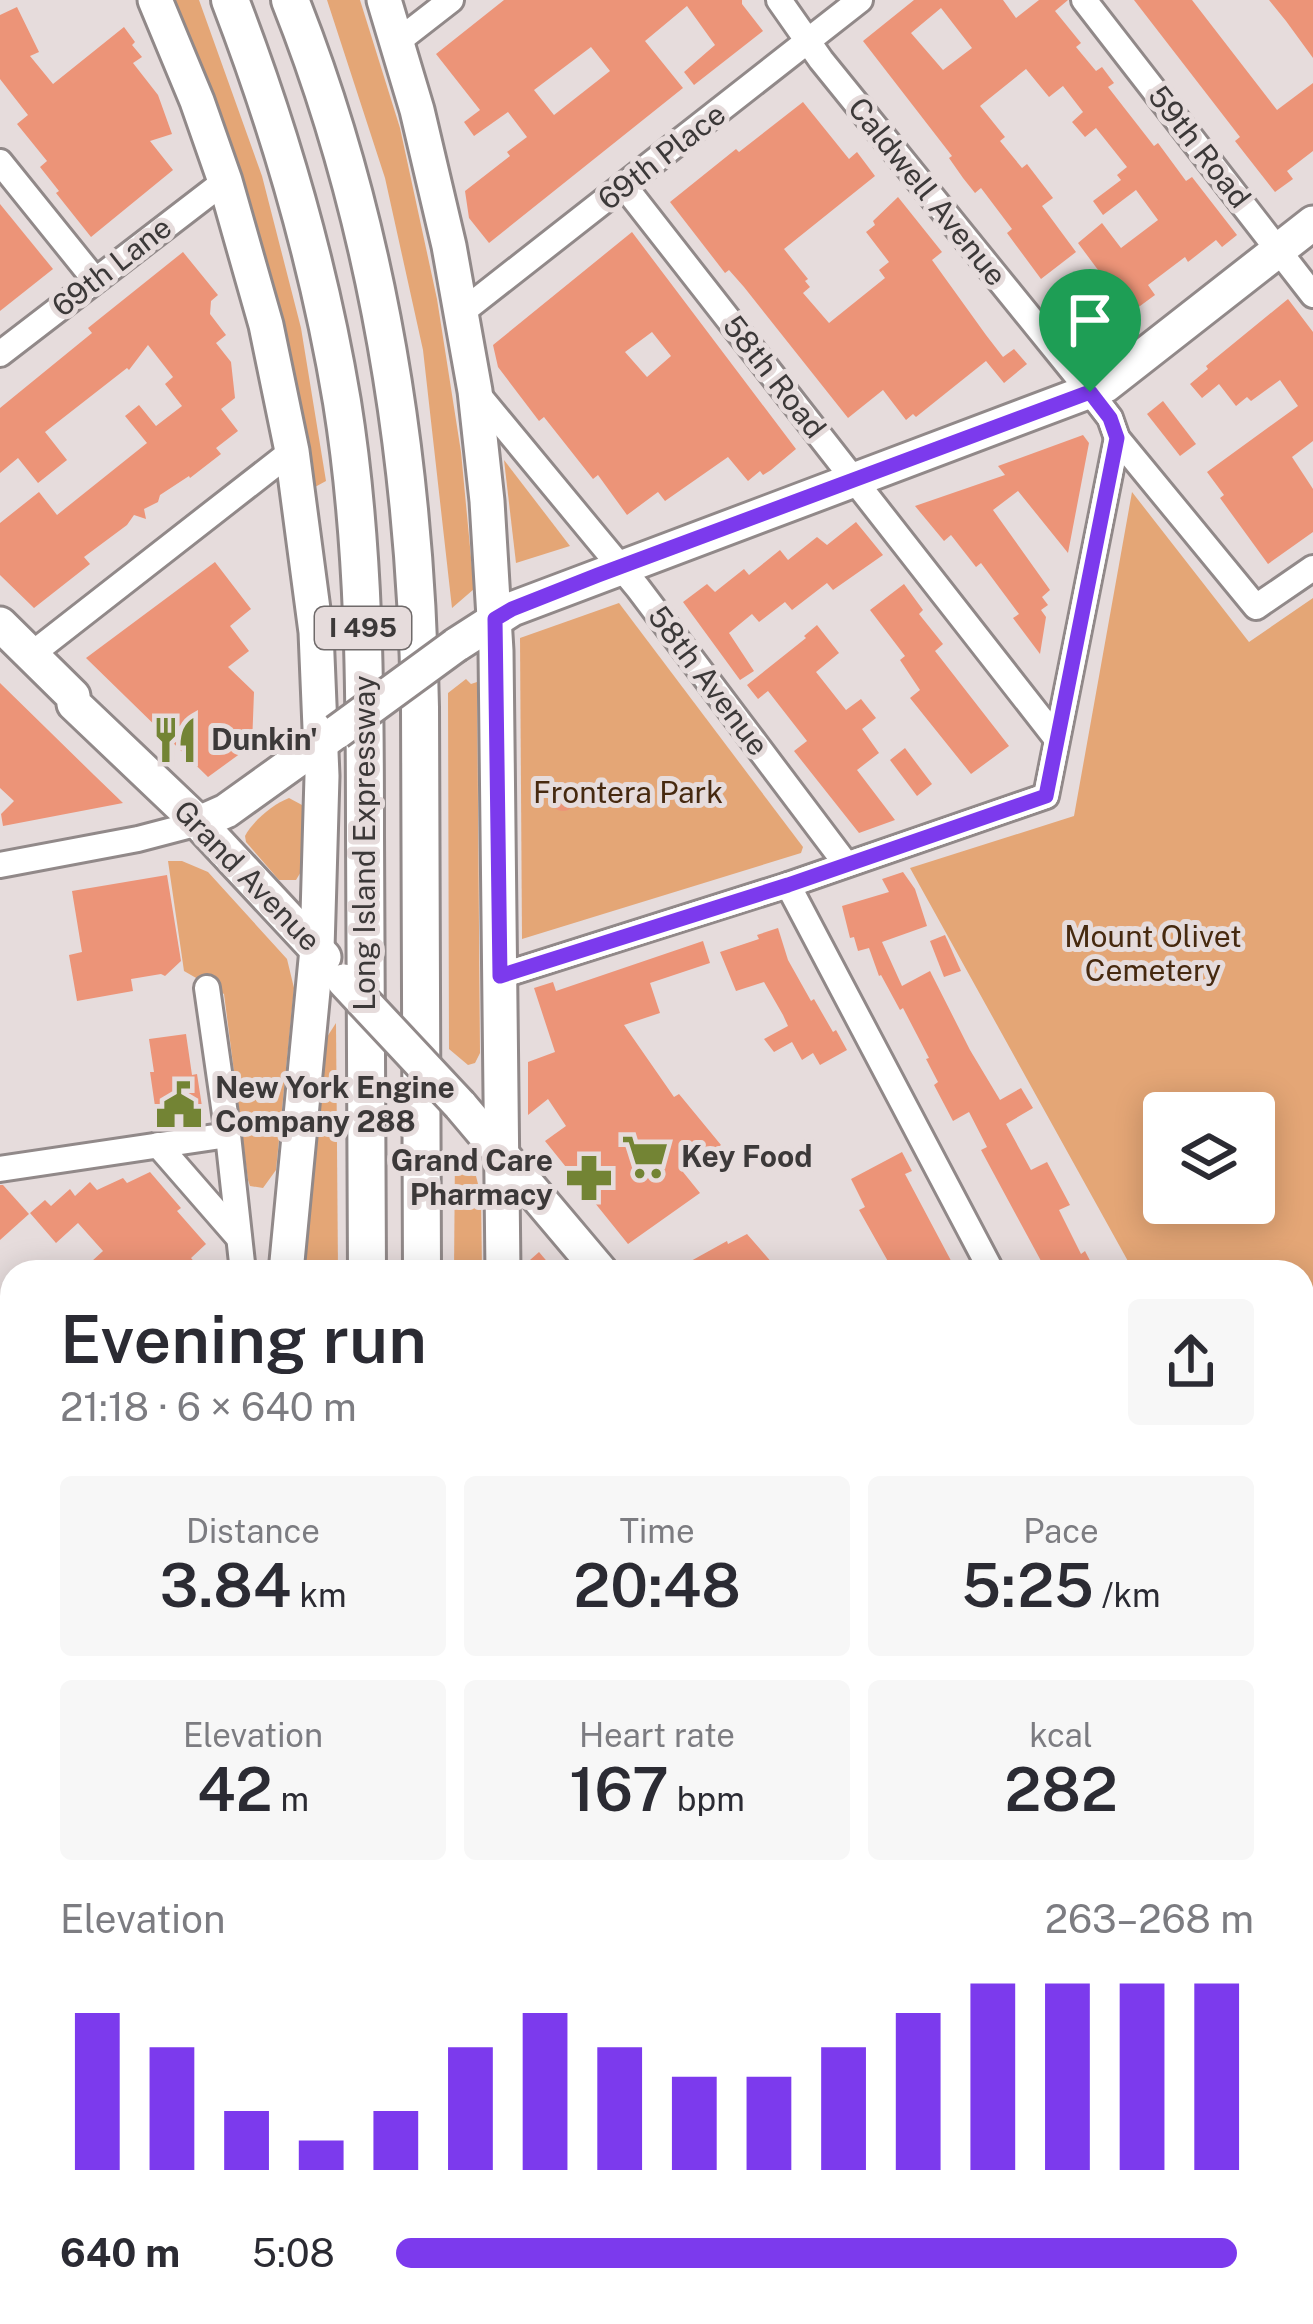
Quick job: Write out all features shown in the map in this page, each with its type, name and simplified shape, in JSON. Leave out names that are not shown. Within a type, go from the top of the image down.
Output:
[{"type":"highway","name":"Long Island Expressway","points":[[230,0],[269,108],[310,253],[342,402],[352,480],[364,682],[367,1260]]},
{"type":"highway","name":"Long Island Expressway","points":[[290,0],[369,253],[386,328],[408,482],[420,707],[422,1260]]},
{"type":"main road","points":[[154,0],[225,181],[266,325],[292,452],[329,737],[317,949],[287,1260]]},
{"type":"main road","points":[[384,0],[434,178],[462,312],[487,501],[495,619],[503,1260]]},
{"type":"main road","points":[[199,823],[226,811],[512,609],[1106,385],[1313,223]]},
{"type":"main road","name":"Grand Avenue","points":[[0,624],[16,648],[73,696],[74,704],[199,823],[317,949],[460,1105],[591,1260]]},
{"type":"main road","points":[[505,1260],[550,1213]]},
{"type":"street","points":[[397,42],[451,0]]},
{"type":"street","name":"Caldwell Avenue","points":[[778,0],[836,79],[1090,392],[1110,418],[1117,438],[1256,608],[1313,568]]},
{"type":"street","name":"69th Place","points":[[462,312],[860,0]]},
{"type":"street","name":"59th Road","points":[[1084,0],[1313,295]]},
{"type":"street","points":[[0,162],[94,280]]},
{"type":"street","name":"69th Lane","points":[[0,354],[225,181]]},
{"type":"street","name":"58th Road","points":[[625,187],[1056,738]]},
{"type":"street","name":"58th Avenue","points":[[475,391],[621,567],[846,864]]},
{"type":"street","points":[[500,976],[788,885],[1046,796],[1117,438]]},
{"type":"street","points":[[16,648],[292,452]]},
{"type":"street","points":[[0,865],[199,823]]},
{"type":"street","points":[[788,885],[986,1260]]},
{"type":"street","points":[[207,988],[242,1260]]},
{"type":"street","points":[[0,1168],[229,1135]]},
{"type":"street","points":[[158,1145],[240,1239]]},
{"type":"green space","points":[[171,0],[199,0],[262,176],[301,328],[326,481],[315,487],[293,383]]},
{"type":"green space","points":[[327,0],[360,0],[400,128],[437,299],[461,452],[474,589],[452,608],[423,350],[385,178]]},
{"type":"green space","points":[[504,460],[570,546],[516,563]]},
{"type":"green space","name":"Mount Olivet Cemetery","points":[[1132,492],[1249,642],[1313,598],[1313,1260],[1127,1260],[910,868],[1074,816]]},
{"type":"green space","name":"Frontera Park","points":[[619,603],[803,847],[801,853],[522,939],[520,638]]},
{"type":"green space","points":[[466,679],[477,682],[480,1053],[468,1065],[449,1049],[448,693]]},
{"type":"green space","points":[[289,798],[302,805],[302,870],[296,880],[279,880],[245,836],[264,814]]},
{"type":"green space","points":[[168,861],[182,861],[208,872],[287,959],[294,988],[276,1170],[263,1188],[250,1186],[248,1180],[224,994],[184,971]]},
{"type":"green space","points":[[336,1023],[338,1260],[304,1260],[322,1062],[327,1037]]},
{"type":"green space","points":[[455,1152],[476,1176],[481,1196],[482,1260],[454,1260]]},
{"type":"building","points":[[504,0],[742,0],[763,31],[694,85],[684,72],[715,45],[687,6],[645,41],[683,88],[489,243],[469,218],[465,191],[527,137],[508,112],[474,136],[464,122],[480,110],[436,54]],"holes":[[[591,47],[610,71],[554,115],[534,90]]]},
{"type":"building","points":[[914,0],[1003,0],[1016,18],[1039,0],[1068,0],[1055,11],[1081,43],[1076,47],[1096,71],[1102,67],[1114,83],[1108,87],[1154,146],[1158,143],[1186,181],[1192,177],[1237,235],[1222,247],[1216,240],[1188,262],[1185,257],[1148,285],[1155,295],[1092,349],[1062,310],[1104,278],[1078,243],[1102,223],[1121,248],[1158,220],[1136,190],[1103,215],[1093,201],[1121,180],[1117,175],[1127,167],[1096,128],[1085,137],[1072,122],[1083,112],[1063,86],[1049,97],[1026,69],[980,106],[1005,137],[1000,141],[1022,168],[1027,164],[1053,198],[1042,206],[1076,252],[1041,279],[1007,233],[1012,229],[981,188],[975,193],[963,178],[952,156],[863,41]],"holes":[[[941,8],[972,48],[943,70],[911,33]]]},
{"type":"building","points":[[1134,0],[1192,0],[1277,110],[1313,83],[1313,151],[1287,171],[1293,179],[1275,192],[1235,141],[1240,137]]},
{"type":"building","points":[[1269,0],[1313,0],[1313,58],[1286,21]]},
{"type":"building","points":[[17,7],[39,52],[30,56],[53,84],[124,27],[142,57],[133,63],[158,95],[172,134],[150,141],[173,170],[91,237],[40,167],[47,161],[17,124],[28,115],[0,79],[0,15]]},
{"type":"building","points":[[803,102],[849,159],[857,152],[875,176],[784,249],[808,279],[810,287],[803,293],[829,323],[885,278],[879,270],[889,262],[866,232],[898,197],[942,252],[932,260],[986,335],[1003,357],[1014,349],[1027,364],[1004,383],[986,361],[916,417],[913,414],[906,420],[883,390],[848,418],[670,202]]},
{"type":"building","points":[[0,204],[53,269],[0,311]]},
{"type":"building","points":[[632,232],[796,449],[771,470],[763,475],[760,471],[748,481],[728,457],[665,501],[658,492],[627,515],[598,475],[593,479],[544,417],[539,421],[498,367],[493,345]],"holes":[[[652,332],[671,356],[647,377],[625,352]]]},
{"type":"building","points":[[183,252],[218,295],[211,301],[210,314],[226,335],[216,343],[231,362],[235,398],[221,409],[238,431],[216,448],[221,454],[160,495],[158,502],[144,509],[146,519],[134,515],[84,557],[90,564],[34,608],[0,575],[0,523],[39,492],[57,515],[147,443],[125,416],[139,405],[156,426],[182,406],[165,384],[173,377],[148,345],[129,370],[45,432],[67,460],[38,483],[18,458],[0,473],[0,408],[92,333],[88,328]]},
{"type":"building","points":[[1288,299],[1313,332],[1313,441],[1292,457],[1313,489],[1313,532],[1268,564],[1207,472],[1298,406],[1280,380],[1236,406],[1219,384],[1202,398],[1190,384]]},
{"type":"building","points":[[1163,401],[1196,444],[1180,456],[1147,414]]},
{"type":"building","points":[[1083,435],[1089,443],[1068,553],[1018,491],[993,510],[1050,590],[1042,597],[1048,605],[1041,610],[1046,617],[1040,654],[1013,618],[1019,614],[981,563],[976,567],[951,535],[944,541],[915,506],[1005,475],[998,466]]},
{"type":"building","points":[[856,522],[883,555],[833,590],[827,583],[792,610],[785,602],[759,622],[752,614],[729,633],[754,671],[740,680],[683,602],[707,584],[715,592],[744,569],[749,575],[780,550],[788,560],[817,537],[827,545]]},
{"type":"building","points":[[215,562],[251,609],[230,626],[249,651],[228,667],[254,692],[252,745],[208,777],[86,658]]},
{"type":"building","points":[[904,584],[923,610],[919,614],[943,644],[935,651],[1009,746],[971,774],[910,698],[920,690],[900,660],[905,656],[870,610]]},
{"type":"building","points":[[817,625],[839,653],[816,672],[846,710],[861,699],[876,718],[862,729],[879,753],[857,770],[895,820],[859,833],[794,751],[807,741],[768,691],[758,699],[747,685]]},
{"type":"building","points":[[0,683],[123,803],[3,826],[1,814],[14,801],[0,788]]},
{"type":"building","points":[[905,748],[932,784],[917,796],[890,760]]},
{"type":"building","points":[[563,787],[572,790],[572,808],[563,811],[554,808],[551,799],[554,790]]},
{"type":"building","points":[[903,872],[915,889],[927,926],[882,942],[902,986],[930,971],[1000,1100],[1021,1088],[1033,1108],[1006,1124],[1031,1170],[1047,1162],[1070,1205],[1059,1210],[1081,1254],[1085,1251],[1090,1260],[1041,1260],[981,1150],[987,1147],[969,1112],[953,1121],[903,1008],[879,976],[869,948],[858,951],[854,937],[850,938],[842,906],[889,892],[882,879]]},
{"type":"building","points":[[167,875],[181,961],[165,976],[131,979],[133,991],[77,1001],[69,955],[82,952],[72,891]]},
{"type":"building","points":[[778,928],[788,960],[811,1001],[814,999],[847,1050],[820,1065],[813,1053],[802,1060],[792,1042],[774,1052],[764,1039],[788,1026],[783,1015],[764,982],[736,991],[720,952]]},
{"type":"building","points":[[945,935],[961,971],[944,977],[930,941]]},
{"type":"building","points":[[703,941],[710,963],[650,983],[660,1013],[624,1025],[674,1097],[679,1094],[721,1145],[683,1172],[700,1193],[628,1244],[545,1141],[566,1126],[548,1099],[528,1115],[528,1062],[555,1052],[534,988],[553,982],[556,991]]},
{"type":"building","points":[[186,1034],[203,1113],[157,1120],[149,1039]]},
{"type":"building","points":[[902,1152],[912,1171],[905,1174],[951,1260],[887,1260],[859,1210],[865,1207],[851,1179]]},
{"type":"building","points":[[150,1172],[181,1208],[177,1211],[206,1244],[193,1260],[93,1260],[103,1251],[78,1223],[56,1243],[30,1213],[45,1200],[51,1206],[70,1189],[75,1196],[90,1182],[97,1190],[123,1178],[127,1183]]},
{"type":"building","points":[[0,1185],[29,1214],[0,1240]]},
{"type":"building","points":[[747,1234],[770,1260],[693,1260]]},
{"type":"place","name":"Dunkin'","points":[[175,740]]},
{"type":"place","name":"New York Engine Company 288","points":[[179,1105]]},
{"type":"place","name":"Key Food","points":[[645,1157]]},
{"type":"place","name":"Grand Care Pharmacy","points":[[589,1178]]},
{"type":"route","points":[[1090,392],[1110,418],[1117,438],[1046,796],[788,885],[500,976],[495,619],[598,575],[1090,392]]}]
